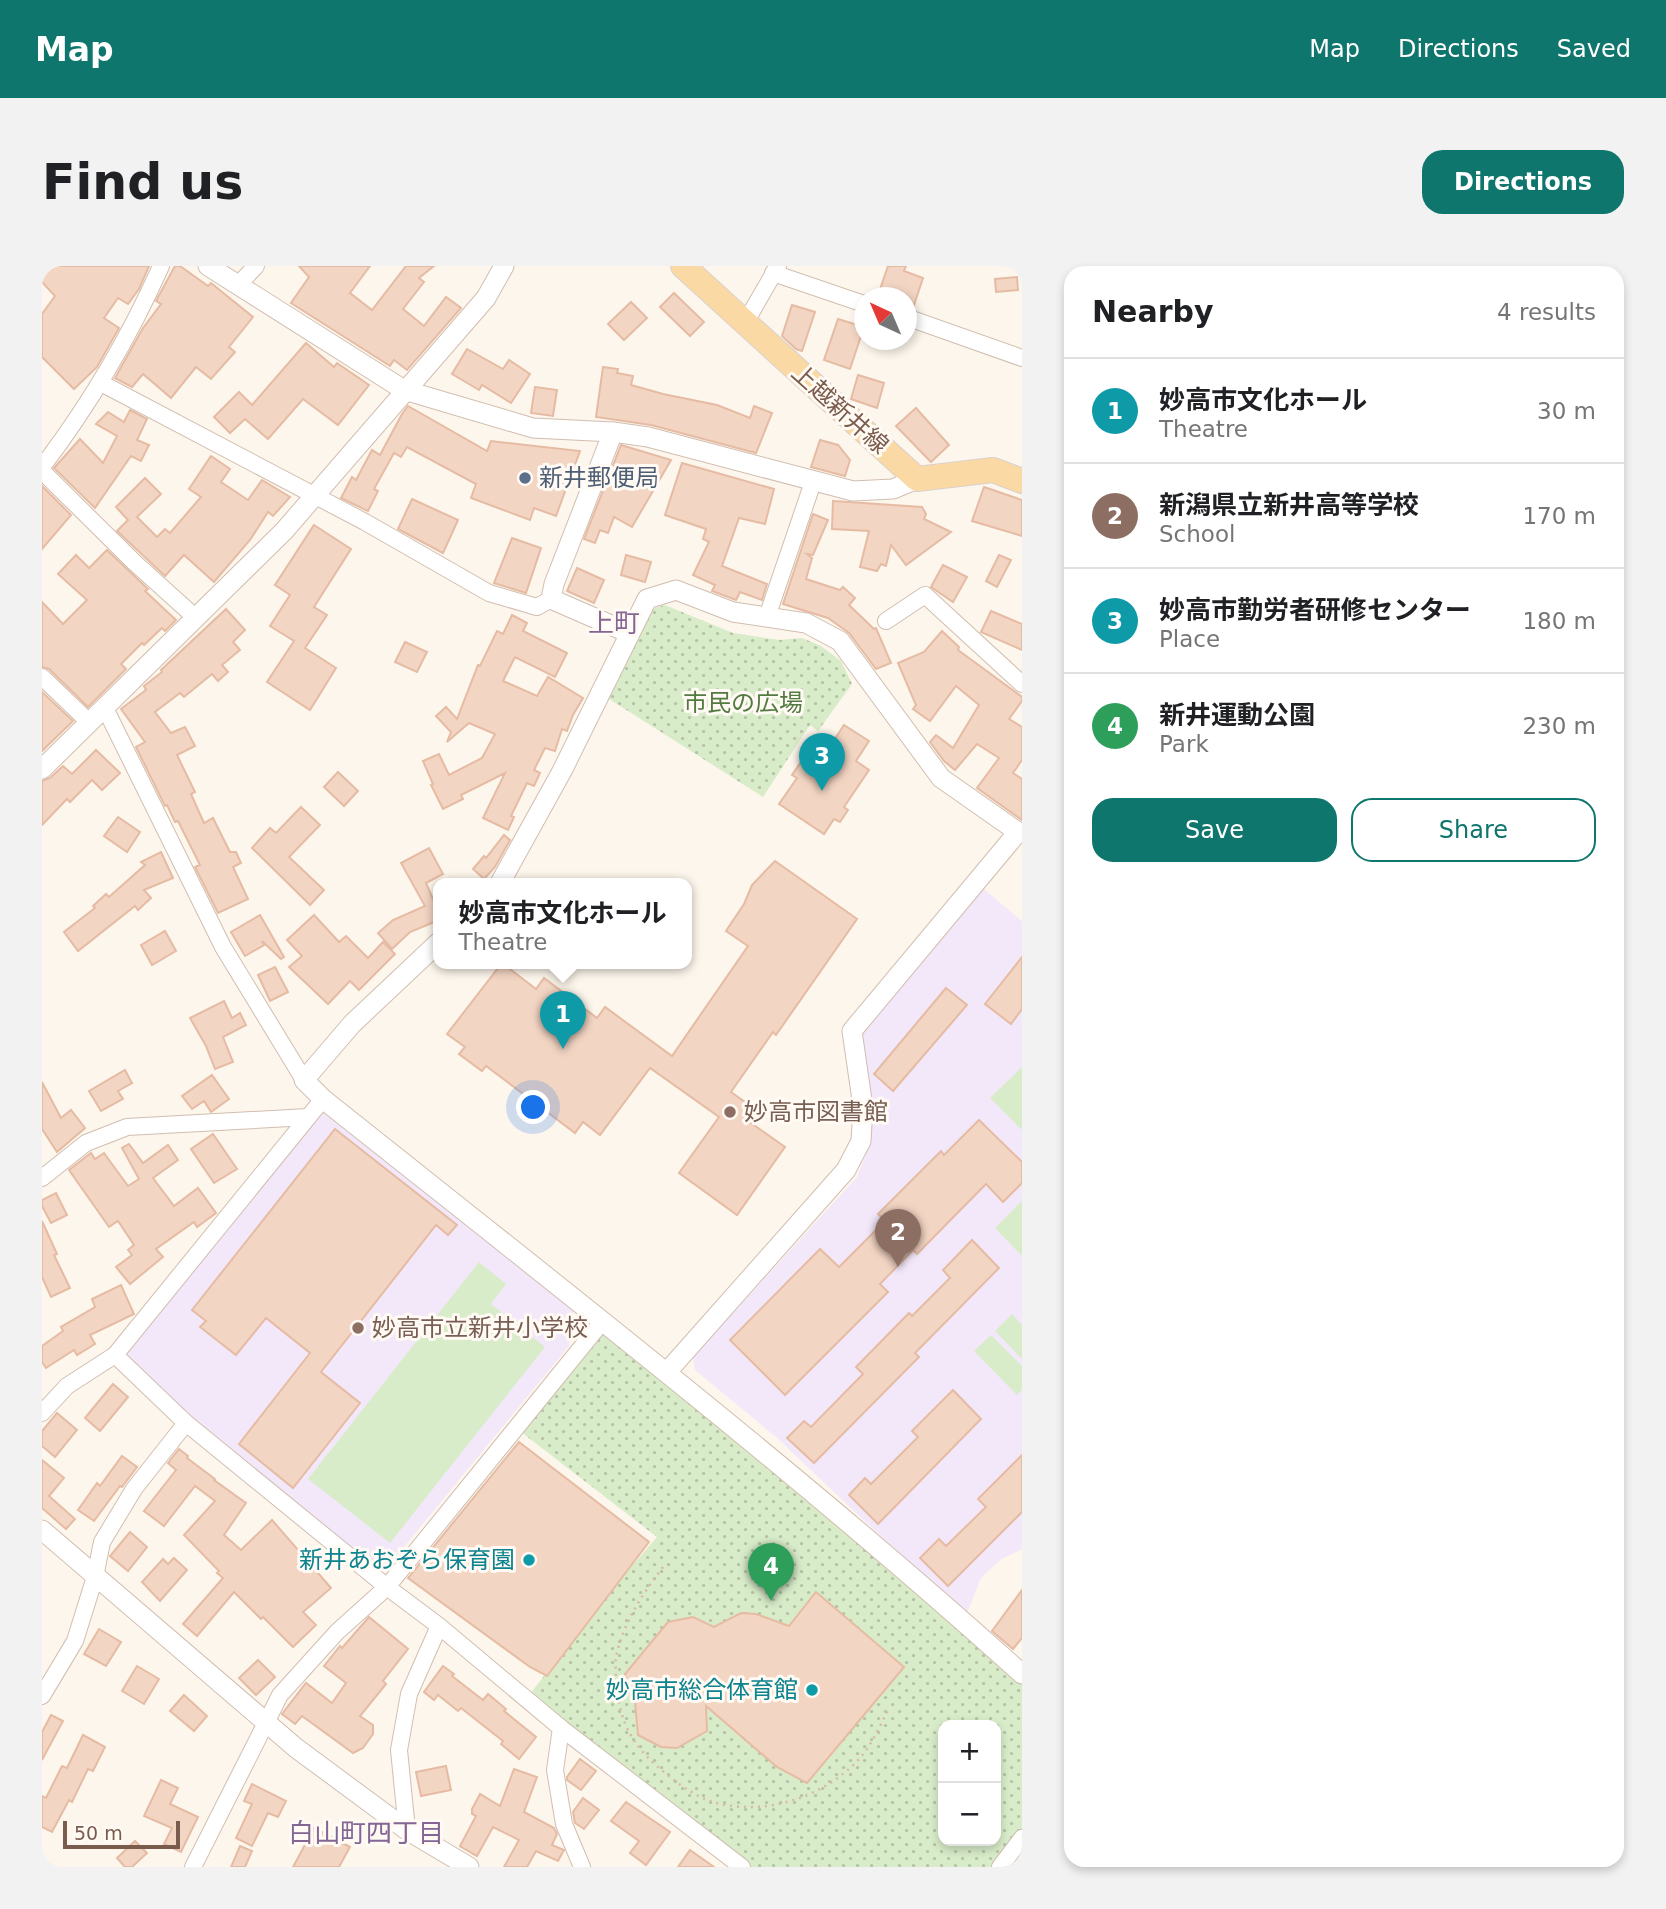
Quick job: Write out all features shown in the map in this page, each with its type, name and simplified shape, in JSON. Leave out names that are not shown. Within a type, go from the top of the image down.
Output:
[{"type":"main road","name":"上越新井線","points":[[683,266],[917,479]]},
{"type":"main road","points":[[917,479],[993,470],[1022,481]]},
{"type":"street","points":[[161,266],[142,309],[101,383],[42,469],[125,553],[196,618]]},
{"type":"street","points":[[208,266],[404,390],[533,428],[612,432],[648,437],[853,492],[893,489],[917,479]]},
{"type":"street","points":[[238,285],[256,266]]},
{"type":"street","points":[[42,769],[284,531],[486,298],[504,266]]},
{"type":"street","points":[[745,323],[776,270],[854,300]]},
{"type":"street","points":[[917,321],[1022,358]]},
{"type":"street","points":[[101,383],[365,522],[489,593],[537,607],[551,599],[554,584],[612,432]]},
{"type":"street","points":[[767,617],[813,482]]},
{"type":"street","points":[[503,878],[562,771],[629,633],[648,600],[676,590],[733,611],[806,622],[840,641],[941,778],[1021,831],[852,1031],[863,1107],[860,1141],[846,1170],[667,1373]]},
{"type":"street","points":[[886,621],[925,595],[1022,684]]},
{"type":"street","points":[[551,599],[629,633]]},
{"type":"street","points":[[42,677],[90,723]]},
{"type":"street","points":[[105,708],[223,947],[304,1080],[323,1099],[667,1373],[953,1612],[1022,1674]]},
{"type":"street","points":[[304,1080],[352,1024],[433,948]]},
{"type":"street","points":[[42,1413],[67,1386],[115,1355],[323,1099]]},
{"type":"street","points":[[42,1178],[86,1143],[127,1127],[308,1117]]},
{"type":"street","points":[[193,1867],[280,1695],[337,1632],[387,1587],[602,1322]]},
{"type":"street","points":[[115,1355],[186,1423],[387,1587],[439,1626],[561,1728],[743,1867]]},
{"type":"street","points":[[42,1696],[75,1641],[95,1577],[102,1542],[134,1489],[186,1423]]},
{"type":"street","points":[[42,1531],[296,1748],[457,1864]]},
{"type":"street","points":[[407,1830],[399,1750],[409,1695],[439,1626]]},
{"type":"street","points":[[561,1728],[555,1770],[564,1824],[582,1867]]},
{"type":"street","points":[[1000,1867],[1022,1838]]},
{"type":"path","points":[[663,1567],[637,1601],[615,1658],[619,1707],[629,1733],[646,1758],[688,1791],[725,1805],[758,1807],[789,1802],[823,1788],[852,1767],[872,1741],[888,1710]]},
{"type":"shaded area","points":[[979,885],[1022,921],[1022,1549],[1000,1560],[981,1578],[967,1613],[776,1437],[695,1370],[693,1357],[857,1177],[871,1142],[870,1107],[859,1028]]},
{"type":"shaded area","name":"妙高市立新井小学校","points":[[321,1109],[574,1310],[569,1346],[381,1575],[123,1361],[125,1353]]},
{"type":"green space","name":"市民の広場","points":[[665,605],[733,633],[779,640],[802,638],[821,646],[841,661],[852,684],[818,731],[810,725],[763,797],[606,697],[652,609]]},
{"type":"green space","points":[[1022,1067],[1022,1130],[990,1098]]},
{"type":"green space","points":[[1022,1201],[1022,1256],[995,1228]]},
{"type":"green space","points":[[479,1262],[506,1284],[491,1304],[545,1347],[390,1543],[308,1479]]},
{"type":"green space","points":[[1012,1314],[1022,1325],[1022,1359],[995,1331]]},
{"type":"green space","points":[[602,1322],[1022,1674],[1022,1838],[1000,1867],[743,1867],[526,1699],[612,1589],[657,1537],[516,1428]]},
{"type":"green space","points":[[991,1335],[1022,1366],[1022,1390],[1017,1395],[974,1351]]},
{"type":"building","points":[[42,266],[149,266],[139,289],[128,304],[118,298],[104,318],[119,328],[97,367],[74,389],[42,357],[42,314],[55,296],[42,282]]},
{"type":"building","points":[[175,266],[180,266],[208,286],[211,283],[253,317],[229,347],[235,352],[211,379],[196,367],[171,398],[143,374],[132,387],[115,378],[143,328],[161,304],[156,301]]},
{"type":"building","points":[[299,266],[370,266],[350,293],[372,310],[406,266],[434,266],[419,278],[424,282],[403,309],[424,326],[446,297],[461,308],[407,370],[394,360],[390,366],[291,303],[309,277]]},
{"type":"building","points":[[888,266],[906,266],[904,271],[923,278],[917,296],[917,287],[881,287]]},
{"type":"building","points":[[1017,277],[1018,290],[996,292],[995,279]]},
{"type":"building","points":[[674,293],[704,322],[690,336],[660,307]]},
{"type":"building","points":[[631,302],[647,318],[624,340],[608,324]]},
{"type":"building","points":[[792,305],[815,312],[802,351],[782,336]]},
{"type":"building","points":[[838,319],[854,324],[854,350],[856,350],[850,369],[824,360]]},
{"type":"building","points":[[306,343],[334,367],[337,363],[369,385],[338,425],[303,399],[268,439],[245,419],[230,433],[214,417],[239,392],[252,405]]},
{"type":"building","points":[[467,349],[503,369],[509,360],[530,374],[511,403],[482,385],[479,390],[452,374]]},
{"type":"building","points":[[603,367],[618,369],[617,373],[633,376],[631,385],[717,405],[750,418],[754,406],[772,413],[756,453],[651,425],[596,417]]},
{"type":"building","points":[[858,375],[884,383],[877,408],[851,399]]},
{"type":"building","points":[[535,387],[557,390],[553,416],[531,413]]},
{"type":"building","points":[[408,406],[487,451],[491,441],[580,451],[556,516],[534,508],[530,520],[471,498],[476,484],[407,447],[401,457],[394,453],[374,489],[378,491],[368,511],[341,498],[352,477],[356,480],[372,450],[380,455]]},
{"type":"building","points":[[916,408],[949,445],[931,462],[896,426]]},
{"type":"building","points":[[130,410],[147,419],[137,440],[149,445],[141,461],[131,456],[95,508],[54,468],[80,439],[103,463],[117,436],[96,424],[108,412],[124,422]]},
{"type":"building","points":[[820,440],[838,445],[850,460],[845,476],[811,467]]},
{"type":"building","points":[[621,445],[671,460],[632,527],[614,517],[608,533],[600,530],[595,543],[584,539]]},
{"type":"building","points":[[211,456],[230,469],[221,482],[248,500],[262,480],[290,497],[273,516],[268,512],[250,540],[214,582],[184,555],[165,576],[117,531],[128,520],[116,507],[145,478],[161,494],[137,517],[157,537],[165,529],[170,533],[201,497],[189,489]]},
{"type":"building","points":[[682,463],[774,489],[765,524],[739,518],[722,566],[767,584],[762,600],[740,592],[736,600],[712,591],[715,585],[693,575],[709,542],[703,539],[706,529],[665,515]]},
{"type":"building","points":[[42,486],[71,515],[42,549]]},
{"type":"building","points":[[984,487],[1022,500],[1022,536],[972,521]]},
{"type":"building","points":[[412,499],[458,520],[443,553],[398,529]]},
{"type":"building","points":[[833,501],[922,507],[926,514],[924,519],[951,532],[906,565],[891,545],[886,566],[881,564],[877,571],[860,567],[869,531],[832,529]]},
{"type":"building","points":[[813,514],[828,520],[813,555],[807,554],[812,558],[806,579],[840,590],[843,587],[855,598],[849,605],[876,628],[891,663],[876,669],[849,633],[828,618],[783,604]]},
{"type":"building","points":[[314,525],[351,549],[314,607],[327,615],[305,648],[336,668],[310,710],[267,682],[294,641],[270,626],[290,595],[275,585]]},
{"type":"building","points":[[512,538],[541,548],[526,593],[494,583]]},
{"type":"building","points":[[107,550],[176,620],[165,631],[162,628],[144,645],[142,643],[121,664],[126,669],[88,707],[49,669],[42,667],[42,602],[63,624],[87,600],[58,574],[76,555],[89,568]]},
{"type":"building","points":[[626,555],[651,562],[645,582],[621,575]]},
{"type":"building","points":[[999,555],[1011,560],[997,587],[986,581]]},
{"type":"building","points":[[943,565],[967,577],[953,602],[931,587]]},
{"type":"building","points":[[577,568],[604,580],[594,603],[567,591]]},
{"type":"building","points":[[226,609],[245,630],[233,642],[240,650],[222,665],[228,672],[218,681],[212,674],[184,697],[180,693],[155,712],[171,733],[185,727],[195,746],[177,755],[195,792],[191,794],[204,823],[213,818],[230,852],[236,852],[241,863],[233,867],[248,899],[218,913],[195,867],[200,865],[178,821],[175,822],[167,805],[165,806],[136,747],[145,742],[121,709],[146,690],[144,686],[162,672],[161,670]]},
{"type":"building","points":[[991,611],[1022,624],[1022,650],[981,632]]},
{"type":"building","points":[[512,615],[527,623],[523,631],[567,653],[555,677],[515,657],[503,681],[537,696],[548,677],[583,698],[567,731],[562,729],[555,751],[545,748],[534,770],[540,773],[534,786],[527,783],[511,816],[514,817],[508,830],[483,818],[505,773],[461,795],[463,799],[443,809],[423,761],[439,754],[449,775],[482,758],[495,734],[469,723],[447,742],[451,732],[436,716],[446,707],[457,719],[478,665],[480,666],[497,631],[503,634]]},
{"type":"building","points":[[942,631],[959,647],[958,650],[1022,697],[1009,719],[1022,727],[1022,760],[1013,773],[1022,779],[1022,820],[977,788],[999,758],[977,744],[955,770],[944,761],[930,742],[936,735],[953,748],[979,705],[956,686],[930,721],[913,709],[916,705],[898,663],[924,652]]},
{"type":"building","points":[[405,642],[427,652],[417,672],[395,662]]},
{"type":"building","points":[[42,692],[73,721],[42,751]]},
{"type":"building","points":[[844,725],[869,741],[856,761],[869,770],[844,807],[848,810],[840,822],[834,819],[824,834],[779,804],[797,778],[792,775],[805,756],[808,758],[821,738],[831,745]]},
{"type":"building","points":[[96,750],[120,773],[102,790],[92,780],[70,802],[67,799],[42,825],[42,781],[50,778],[63,766],[72,774]]},
{"type":"building","points":[[338,772],[358,791],[344,806],[324,787]]},
{"type":"building","points":[[301,807],[320,825],[289,857],[324,890],[310,905],[252,848],[270,828],[276,833]]},
{"type":"building","points":[[118,817],[140,832],[127,852],[104,836]]},
{"type":"building","points":[[504,835],[510,840],[495,867],[483,878],[473,869],[484,856],[486,858]]},
{"type":"building","points":[[429,848],[443,874],[426,883],[433,899],[433,922],[410,932],[392,949],[378,933],[393,920],[425,906],[401,863]]},
{"type":"building","points":[[161,852],[173,878],[144,890],[151,898],[138,910],[135,906],[78,951],[64,932],[95,908],[93,906],[106,894],[109,897],[145,865],[141,862]]},
{"type":"building","points":[[775,861],[857,919],[776,1035],[773,1032],[731,1092],[752,1107],[744,1118],[785,1147],[737,1215],[679,1173],[719,1117],[650,1068],[600,1135],[583,1122],[575,1133],[486,1066],[482,1071],[459,1054],[465,1047],[447,1034],[497,969],[510,969],[536,989],[544,978],[597,1018],[605,1007],[672,1056],[748,946],[726,931],[744,904],[752,885]]},
{"type":"building","points":[[260,915],[284,957],[281,959],[262,941],[264,945],[245,956],[231,932]]},
{"type":"building","points":[[314,915],[339,942],[346,936],[368,958],[383,942],[395,954],[359,990],[350,981],[328,1004],[289,967],[302,956],[287,940]]},
{"type":"building","points":[[165,931],[176,951],[152,965],[141,945]]},
{"type":"building","points":[[1022,957],[1022,1009],[1011,1024],[985,1004]]},
{"type":"building","points":[[275,967],[288,992],[270,1001],[258,975]]},
{"type":"building","points":[[946,988],[967,1005],[893,1091],[874,1074]]},
{"type":"building","points":[[224,1001],[232,1018],[240,1013],[246,1025],[223,1037],[233,1062],[215,1069],[190,1018]]},
{"type":"building","points":[[125,1070],[132,1083],[118,1091],[123,1099],[101,1111],[89,1091]]},
{"type":"building","points":[[212,1075],[229,1099],[211,1112],[204,1101],[192,1109],[182,1096]]},
{"type":"building","points":[[42,1082],[61,1118],[71,1110],[85,1128],[57,1152],[42,1129]]},
{"type":"building","points":[[979,1120],[1022,1162],[1022,1183],[1003,1202],[986,1184],[917,1254],[913,1250],[880,1284],[888,1292],[785,1395],[730,1340],[820,1249],[839,1267],[885,1221],[878,1214],[941,1151],[944,1155]]},
{"type":"building","points":[[335,1129],[457,1225],[448,1235],[436,1225],[321,1372],[360,1403],[293,1488],[239,1444],[310,1353],[266,1318],[236,1355],[200,1327],[206,1321],[192,1310]]},
{"type":"building","points":[[213,1134],[237,1169],[214,1183],[191,1149]]},
{"type":"building","points":[[129,1144],[143,1163],[168,1145],[178,1160],[153,1178],[174,1206],[198,1188],[216,1213],[197,1227],[194,1222],[156,1249],[163,1257],[130,1284],[116,1267],[132,1255],[128,1250],[134,1245],[118,1221],[109,1227],[69,1170],[91,1153],[95,1159],[104,1153],[128,1186],[139,1179],[122,1148]]},
{"type":"building","points":[[56,1193],[67,1215],[51,1223],[42,1206],[42,1200]]},
{"type":"building","points":[[42,1221],[70,1288],[51,1297],[42,1277]]},
{"type":"building","points":[[972,1240],[999,1268],[915,1353],[919,1357],[814,1463],[787,1438],[804,1421],[811,1427],[863,1374],[856,1367],[909,1313],[912,1316],[950,1278],[943,1270]]},
{"type":"building","points":[[121,1285],[134,1314],[90,1335],[95,1344],[77,1355],[74,1350],[46,1368],[42,1362],[42,1346],[63,1331],[61,1327],[95,1307],[92,1299]]},
{"type":"building","points":[[113,1384],[128,1397],[100,1431],[85,1418]]},
{"type":"building","points":[[953,1390],[981,1419],[878,1524],[849,1495],[865,1478],[871,1484],[918,1437],[912,1431]]},
{"type":"building","points":[[57,1413],[77,1430],[55,1457],[42,1446],[42,1431]]},
{"type":"building","name":"新井あおぞら保育園","points":[[519,1442],[649,1542],[547,1676],[530,1667],[408,1578]]},
{"type":"building","points":[[179,1449],[214,1480],[246,1503],[224,1535],[241,1550],[272,1520],[331,1588],[303,1612],[316,1625],[293,1647],[234,1592],[197,1636],[183,1624],[223,1578],[184,1535],[215,1501],[195,1486],[164,1526],[144,1511],[176,1470],[168,1463]]},
{"type":"building","points":[[1022,1455],[1022,1512],[948,1586],[920,1558],[939,1539],[946,1546],[986,1507],[978,1499]]},
{"type":"building","points":[[122,1456],[137,1467],[94,1521],[78,1510],[97,1483],[100,1486]]},
{"type":"building","points":[[42,1460],[64,1478],[49,1496],[75,1519],[66,1529],[42,1508]]},
{"type":"building","points":[[130,1532],[147,1547],[128,1571],[110,1556]]},
{"type":"building","points":[[174,1558],[187,1570],[160,1601],[142,1582],[163,1559],[168,1564]]},
{"type":"building","points":[[1022,1590],[1022,1638],[1013,1649],[992,1631]]},
{"type":"building","points":[[816,1592],[904,1667],[807,1783],[777,1767],[706,1706],[707,1731],[677,1748],[661,1747],[638,1735],[635,1701],[627,1687],[625,1674],[668,1622],[693,1617],[714,1627],[741,1613],[756,1614],[789,1626]]},
{"type":"building","points":[[369,1617],[408,1649],[383,1681],[386,1684],[360,1716],[373,1725],[373,1734],[363,1748],[353,1753],[302,1716],[295,1724],[282,1714],[306,1683],[332,1703],[346,1683],[324,1666]]},
{"type":"building","points":[[99,1629],[121,1642],[106,1666],[84,1654]]},
{"type":"building","points":[[258,1660],[275,1677],[256,1695],[239,1678]]},
{"type":"building","points":[[137,1666],[159,1679],[144,1704],[122,1691]]},
{"type":"building","points":[[443,1666],[483,1700],[488,1694],[536,1737],[519,1759],[501,1744],[503,1741],[461,1708],[458,1711],[438,1695],[434,1700],[424,1692]]},
{"type":"building","points":[[184,1695],[207,1716],[194,1731],[170,1711]]},
{"type":"building","points":[[51,1715],[63,1721],[42,1760],[42,1732]]},
{"type":"building","points":[[83,1735],[105,1747],[93,1771],[88,1769],[72,1802],[69,1800],[52,1832],[42,1827],[42,1796],[46,1798],[62,1766],[67,1768]]},
{"type":"building","points":[[580,1759],[596,1771],[581,1790],[567,1780]]},
{"type":"building","points":[[446,1766],[451,1790],[421,1796],[416,1772]]},
{"type":"building","points":[[514,1769],[537,1777],[524,1812],[554,1828],[557,1834],[552,1845],[564,1850],[558,1861],[536,1851],[527,1867],[504,1867],[519,1840],[493,1827],[477,1856],[460,1846],[476,1816],[472,1814],[472,1809],[480,1794],[500,1806]]},
{"type":"building","points":[[161,1780],[178,1788],[170,1804],[198,1817],[181,1852],[164,1844],[172,1828],[144,1816]]},
{"type":"building","points":[[252,1784],[286,1801],[278,1817],[268,1813],[252,1846],[236,1838],[252,1804],[244,1801]]},
{"type":"building","points":[[583,1798],[599,1810],[584,1829],[575,1823],[573,1812]]},
{"type":"building","points":[[626,1802],[670,1832],[646,1865],[630,1853],[639,1841],[611,1821]]},
{"type":"building","points":[[314,1828],[350,1847],[339,1867],[293,1867]]},
{"type":"building","points":[[135,1841],[147,1853],[132,1867],[125,1867],[117,1858]]},
{"type":"building","points":[[240,1846],[252,1851],[245,1867],[231,1867]]},
{"type":"building","points":[[690,1850],[714,1867],[678,1867]]},
{"type":"place","name":"新井郵便局","points":[[525,478]]},
{"type":"place","name":"妙高市勤労者研修センター","points":[[822,791]]},
{"type":"place","name":"妙高市文化ホール","points":[[563,1049]]},
{"type":"place","name":"妙高市図書館","points":[[730,1112]]},
{"type":"place","name":"新潟県立新井高等学校","points":[[898,1267]]},
{"type":"place","name":"妙高市立新井小学校","points":[[358,1328]]},
{"type":"place","name":"新井あおぞら保育園","points":[[529,1560]]},
{"type":"place","name":"新井運動公園","points":[[771,1601]]},
{"type":"place","name":"妙高市総合体育館","points":[[812,1690]]},
{"type":"district","name":"上町","points":[[614,623]]},
{"type":"district","name":"白山町四丁目","points":[[366,1833]]}]
